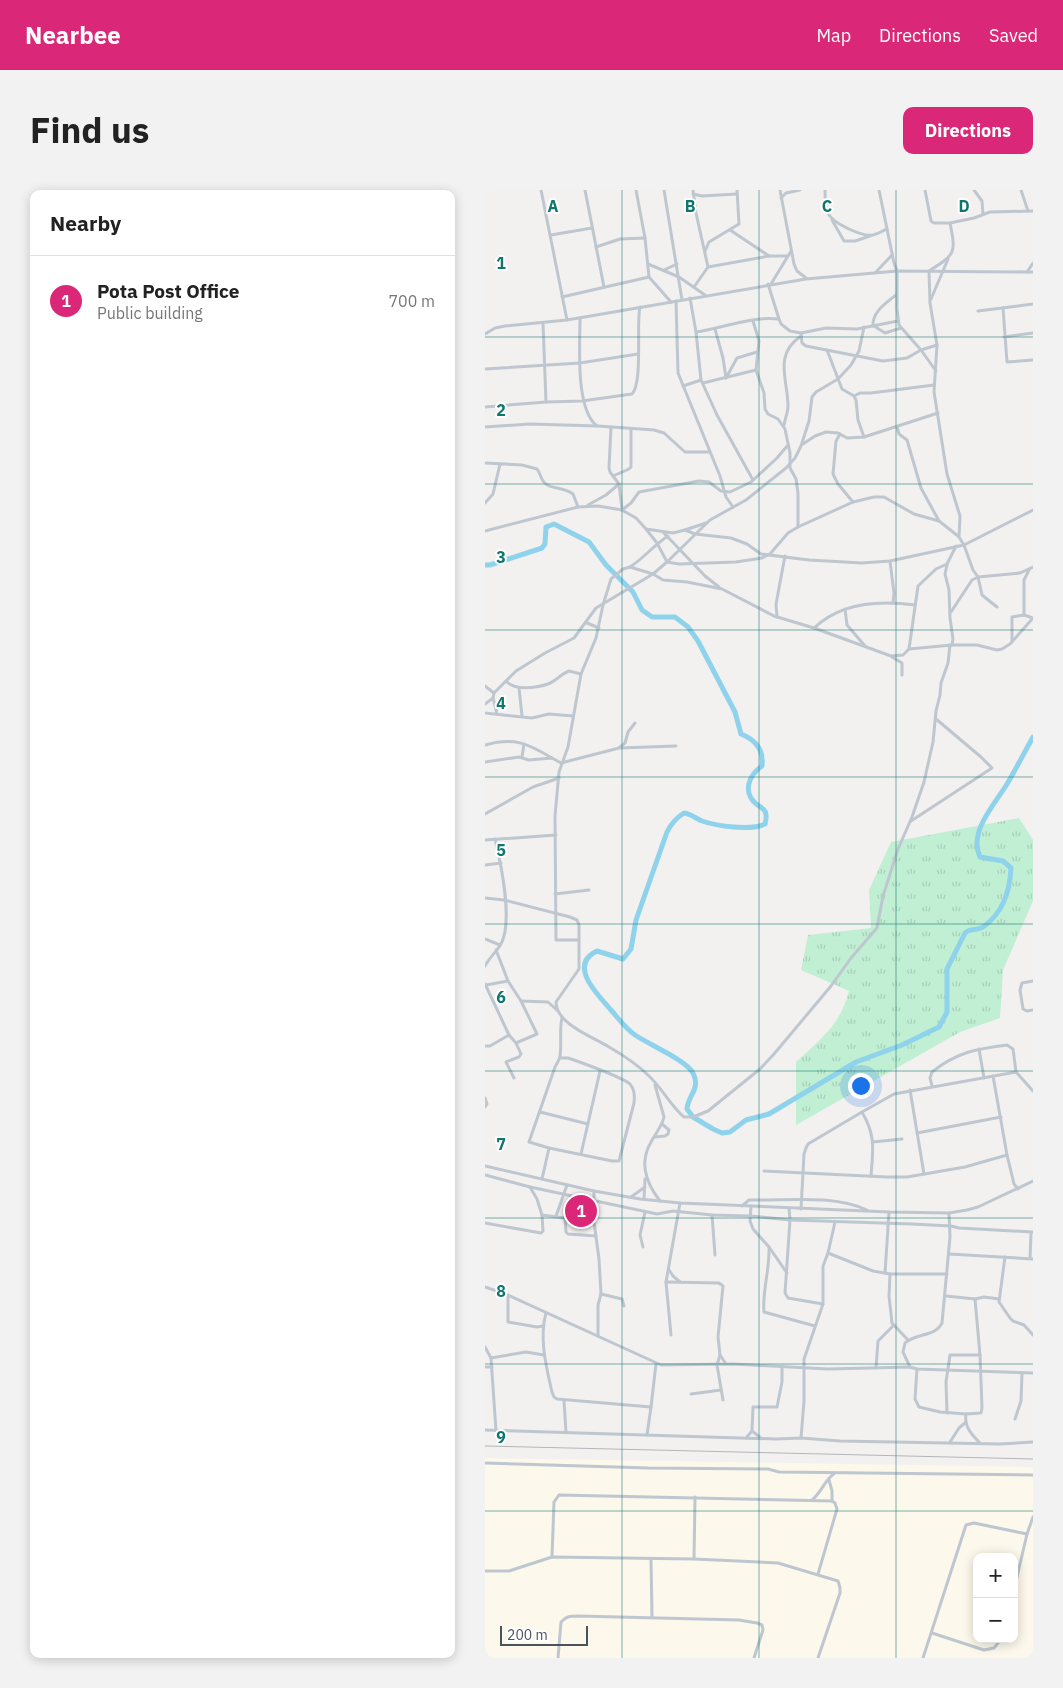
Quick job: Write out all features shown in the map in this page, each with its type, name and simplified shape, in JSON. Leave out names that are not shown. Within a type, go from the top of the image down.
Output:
[{"type":"street","points":[[541,190],[567,320]]},
{"type":"street","points":[[585,190],[604,287]]},
{"type":"street","points":[[636,190],[645,238],[649,277],[674,301],[677,369],[727,501],[733,507]]},
{"type":"street","points":[[664,190],[682,300]]},
{"type":"street","points":[[779,190],[797,272],[806,279]]},
{"type":"street","points":[[781,199],[788,192],[800,190]]},
{"type":"street","points":[[825,190],[826,209],[845,241],[855,241],[887,229]]},
{"type":"street","points":[[879,190],[897,271],[898,321],[901,328],[921,350],[936,372]]},
{"type":"street","points":[[925,190],[931,221],[938,223],[974,218],[990,212],[1033,211]]},
{"type":"street","points":[[973,190],[982,201],[983,214]]},
{"type":"street","points":[[1021,190],[1028,211]]},
{"type":"street","points":[[693,192],[702,196],[737,192],[740,222],[709,242],[704,252]]},
{"type":"street","points":[[693,192],[708,267]]},
{"type":"street","points":[[831,219],[853,231],[873,235]]},
{"type":"street","points":[[930,303],[954,248],[950,222]]},
{"type":"street","points":[[551,235],[592,228]]},
{"type":"street","points":[[730,230],[769,256]]},
{"type":"street","points":[[596,247],[621,239],[645,238]]},
{"type":"street","points":[[791,250],[770,284],[776,313],[781,324],[789,331],[801,334],[826,328],[864,328],[898,321]]},
{"type":"street","points":[[875,272],[892,255]]},
{"type":"street","points":[[694,287],[708,267],[769,256],[787,256]]},
{"type":"street","points":[[929,271],[948,258]]},
{"type":"street","points":[[1027,272],[1033,263]]},
{"type":"street","points":[[648,264],[679,277],[706,295]]},
{"type":"street","points":[[663,270],[677,264]]},
{"type":"street","points":[[485,334],[495,328],[580,319],[706,295],[806,279],[897,271],[1033,272]]},
{"type":"street","points":[[929,271],[930,303],[937,345],[934,385],[947,474],[960,516],[959,537]]},
{"type":"street","points":[[562,297],[649,277]]},
{"type":"street","points":[[873,326],[873,320],[878,312],[898,293]]},
{"type":"street","points":[[690,298],[702,381],[717,415],[753,480]]},
{"type":"street","points":[[978,311],[1033,304]]},
{"type":"street","points":[[485,407],[583,401],[629,396],[634,393],[638,354],[638,325],[641,307]]},
{"type":"street","points":[[1003,308],[1007,362],[1033,360]]},
{"type":"street","points":[[770,318],[776,313]]},
{"type":"street","points":[[696,332],[770,318],[779,319]]},
{"type":"street","points":[[580,319],[580,363],[583,401],[593,422],[598,426]]},
{"type":"street","points":[[753,321],[759,341],[756,370],[764,393],[767,412],[784,425]]},
{"type":"street","points":[[543,323],[546,402]]},
{"type":"street","points":[[873,326],[885,333],[901,328]]},
{"type":"street","points":[[578,940],[556,940],[554,914],[555,807],[561,763],[568,747],[581,674],[589,658],[599,628],[611,579],[623,569],[637,562],[657,543],[673,533],[706,523],[746,500],[791,464],[801,446],[809,421],[812,397],[816,392],[839,379],[848,370],[857,356],[864,328]]},
{"type":"street","points":[[715,329],[726,378]]},
{"type":"street","points":[[1004,337],[1033,333]]},
{"type":"street","points":[[801,334],[802,343],[805,346],[879,361],[907,358],[921,350],[937,345]]},
{"type":"street","points":[[798,528],[798,493],[791,470],[784,425],[788,407],[783,365],[791,345],[801,334]]},
{"type":"street","points":[[827,350],[842,389],[854,396],[856,400],[858,420],[864,437]]},
{"type":"street","points":[[726,378],[736,359],[757,352]]},
{"type":"street","points":[[485,369],[580,363],[638,354]]},
{"type":"street","points":[[683,386],[756,370]]},
{"type":"street","points":[[854,396],[860,393],[871,394],[934,385]]},
{"type":"street","points":[[801,446],[819,434],[835,432],[847,438],[864,437],[938,414]]},
{"type":"street","points":[[485,427],[524,424],[654,430],[664,433],[686,452],[709,452]]},
{"type":"street","points":[[611,427],[609,468],[619,484],[622,510]]},
{"type":"street","points":[[897,427],[899,434],[907,440],[921,488],[939,521],[959,537],[965,545],[973,570],[978,577],[982,595],[997,607]]},
{"type":"street","points":[[613,476],[629,469],[631,466],[631,429]]},
{"type":"street","points":[[840,434],[836,439],[833,474],[838,484],[853,502]]},
{"type":"street","points":[[622,510],[631,504],[639,492],[651,489],[705,481],[724,492],[730,492],[753,480],[777,458],[788,444]]},
{"type":"street","points":[[485,463],[522,465],[537,469],[547,486],[563,489],[573,494],[578,507]]},
{"type":"street","points":[[485,503],[493,494],[500,464]]},
{"type":"street","points":[[588,506],[619,484]]},
{"type":"street","points":[[667,562],[693,564],[746,561],[762,558],[770,554],[788,534],[798,528],[853,502],[874,497],[884,497],[914,514],[939,521]]},
{"type":"street","points":[[485,531],[578,507],[588,506],[622,510],[635,518],[646,529],[657,543],[667,562]]},
{"type":"street","points":[[685,530],[695,534],[731,538],[747,544],[761,554],[862,563],[890,561],[965,545],[1033,510]]},
{"type":"street","points":[[497,714],[493,698],[494,693],[506,681],[526,665],[574,638],[587,623],[596,608],[653,574],[706,523]]},
{"type":"street","points":[[646,529],[673,533]]},
{"type":"street","points":[[662,531],[705,576],[722,589],[777,617],[814,628],[891,656],[902,663]]},
{"type":"street","points":[[485,898],[504,900],[577,920],[579,925],[579,969],[556,1002],[561,1018],[571,1026],[637,1065],[655,1082],[686,1118],[691,1118],[708,1111],[763,1065],[877,928],[897,849],[910,822],[924,782],[933,742],[935,711],[953,640],[949,585],[945,574],[947,564],[957,546]]},
{"type":"street","points":[[777,617],[776,604],[785,556]]},
{"type":"street","points":[[890,561],[894,593],[893,603]]},
{"type":"street","points":[[909,650],[918,586],[936,569],[947,564]]},
{"type":"street","points":[[630,567],[653,574],[663,580],[687,582],[722,589]]},
{"type":"street","points":[[951,612],[972,580],[995,574],[1004,576],[1021,573],[1031,568]]},
{"type":"street","points":[[1024,615],[1023,580],[1031,568]]},
{"type":"street","points":[[814,628],[831,614],[856,604],[893,603],[915,605]]},
{"type":"street","points":[[845,609],[847,625],[865,647]]},
{"type":"street","points":[[891,656],[903,655],[909,650],[926,646],[977,645],[997,650],[1006,647],[1033,618],[1024,615],[1012,617],[1011,641]]},
{"type":"street","points":[[587,623],[599,628]]},
{"type":"street","points":[[902,675],[903,655]]},
{"type":"street","points":[[506,681],[512,686],[519,688],[548,684],[569,671],[581,674]]},
{"type":"street","points":[[485,686],[494,693]]},
{"type":"street","points":[[519,688],[522,716]]},
{"type":"street","points":[[485,704],[493,698]]},
{"type":"street","points":[[485,713],[537,718],[549,714],[573,716]]},
{"type":"street","points":[[910,822],[992,768],[935,719]]},
{"type":"street","points":[[619,748],[625,743],[628,732],[635,723]]},
{"type":"street","points":[[485,745],[511,740],[524,744],[561,763],[619,748],[676,746]]},
{"type":"street","points":[[522,757],[524,744]]},
{"type":"street","points":[[485,762],[516,756],[529,760],[552,758]]},
{"type":"street","points":[[485,814],[533,788],[559,778]]},
{"type":"street","points":[[485,840],[556,835]]},
{"type":"street","points":[[485,966],[500,945],[506,924],[501,863],[495,839]]},
{"type":"street","points":[[485,866],[501,863]]},
{"type":"street","points":[[555,894],[589,890]]},
{"type":"street","points":[[485,939],[500,945]]},
{"type":"street","points":[[496,950],[508,981],[521,1001],[537,1034],[517,1043]]},
{"type":"street","points":[[508,981],[485,984],[509,1035],[517,1043],[521,1054],[519,1057],[506,1062],[514,1078]]},
{"type":"street","points":[[1033,981],[1020,985],[1023,1008],[1027,1011],[1033,1010]]},
{"type":"street","points":[[521,1001],[548,1002],[558,1012]]},
{"type":"street","points":[[560,1058],[569,1058],[629,1083],[635,1094],[634,1102],[619,1161],[549,1148],[529,1142],[541,1112],[555,1067],[560,1058],[562,1044],[559,1030],[561,1018]]},
{"type":"street","points":[[485,1041],[486,1046],[490,1046],[509,1035]]},
{"type":"street","points":[[932,1086],[931,1075],[938,1067],[963,1054],[979,1049],[1007,1045],[1010,1046],[1014,1053],[1016,1072],[1033,1091]]},
{"type":"street","points":[[979,1049],[984,1078]]},
{"type":"street","points":[[581,1154],[600,1071]]},
{"type":"street","points":[[801,1208],[805,1151],[809,1144],[894,1094],[1016,1072]]},
{"type":"street","points":[[993,1076],[1007,1155],[1017,1189]]},
{"type":"street","points":[[644,1199],[645,1156],[662,1124],[664,1113],[655,1082]]},
{"type":"street","points":[[910,1090],[924,1174]]},
{"type":"street","points":[[485,1098],[487,1104],[485,1107]]},
{"type":"street","points":[[541,1112],[588,1124]]},
{"type":"street","points":[[862,1112],[870,1126],[873,1142],[871,1176]]},
{"type":"street","points":[[917,1133],[1001,1118]]},
{"type":"street","points":[[654,1137],[668,1134],[669,1130],[662,1124]]},
{"type":"street","points":[[873,1142],[902,1139]]},
{"type":"street","points":[[542,1179],[549,1148]]},
{"type":"street","points":[[764,1171],[895,1177],[965,1167],[1007,1155]]},
{"type":"street","points":[[485,1166],[594,1191],[660,1201],[889,1212],[949,1213],[978,1207],[1033,1181]]},
{"type":"street","points":[[485,1175],[530,1187],[657,1214],[679,1212],[789,1220],[951,1226],[1032,1232],[1032,1258],[949,1254]]},
{"type":"street","points":[[645,1176],[660,1201]]},
{"type":"street","points":[[556,1216],[567,1184]]},
{"type":"street","points":[[485,1223],[541,1233],[543,1231],[542,1215],[537,1199],[530,1187]]},
{"type":"street","points":[[630,1197],[645,1187]]},
{"type":"street","points":[[594,1191],[594,1222],[601,1294],[598,1305],[598,1336]]},
{"type":"street","points":[[742,1206],[749,1200],[801,1200],[848,1203],[870,1211]]},
{"type":"street","points":[[671,1335],[666,1282],[680,1203]]},
{"type":"street","points":[[751,1206],[750,1221],[753,1229],[769,1247],[787,1274]]},
{"type":"street","points":[[789,1208],[785,1293],[788,1298],[823,1304]]},
{"type":"street","points":[[643,1247],[640,1235],[645,1212]]},
{"type":"street","points":[[889,1212],[888,1274],[893,1326],[908,1340]]},
{"type":"street","points":[[910,1367],[903,1352],[905,1343],[908,1340],[930,1333],[941,1326],[946,1296],[951,1226],[949,1213]]},
{"type":"street","points":[[542,1215],[594,1222]]},
{"type":"street","points":[[712,1215],[715,1255]]},
{"type":"street","points":[[565,1218],[566,1232],[568,1234],[596,1236]]},
{"type":"street","points":[[801,1438],[805,1353],[823,1304],[823,1266],[835,1222]]},
{"type":"street","points":[[769,1247],[764,1312],[815,1326]]},
{"type":"street","points":[[828,1253],[873,1271],[888,1274],[947,1274]]},
{"type":"street","points":[[1005,1257],[999,1299],[1010,1318],[1024,1326],[1033,1335]]},
{"type":"street","points":[[668,1267],[673,1276],[681,1282]]},
{"type":"street","points":[[666,1282],[719,1283],[723,1286],[718,1336],[720,1355],[717,1365],[723,1400]]},
{"type":"street","points":[[485,1287],[508,1295],[656,1364],[667,1366],[726,1364],[828,1368],[910,1367],[917,1369],[1033,1373]]},
{"type":"street","points":[[601,1294],[622,1299],[624,1306]]},
{"type":"street","points":[[508,1295],[508,1322],[537,1327],[543,1326]]},
{"type":"street","points":[[946,1296],[999,1299]]},
{"type":"street","points":[[917,1369],[916,1404],[922,1409],[947,1413],[981,1413],[981,1371],[975,1299]]},
{"type":"street","points":[[546,1313],[543,1326],[544,1355],[554,1397],[565,1401],[651,1407]]},
{"type":"street","points":[[876,1368],[878,1342],[893,1326]]},
{"type":"street","points":[[485,1347],[491,1358],[496,1431]]},
{"type":"street","points":[[491,1358],[526,1352],[544,1355]]},
{"type":"street","points":[[947,1413],[946,1382],[948,1358],[952,1354],[980,1355]]},
{"type":"street","points":[[720,1355],[726,1364]]},
{"type":"street","points":[[647,1435],[656,1364]]},
{"type":"street","points":[[746,1438],[752,1431],[753,1407],[777,1407],[782,1382],[782,1366]]},
{"type":"street","points":[[485,1368],[492,1367]]},
{"type":"street","points":[[1015,1418],[1020,1408],[1022,1373]]},
{"type":"street","points":[[691,1394],[721,1390]]},
{"type":"street","points":[[565,1401],[566,1432]]},
{"type":"street","points":[[966,1414],[965,1422],[971,1434],[980,1443]]},
{"type":"street","points":[[950,1442],[965,1422]]},
{"type":"street","points":[[485,1430],[776,1439],[801,1438],[840,1441],[1033,1442]]},
{"type":"street","points":[[752,1431],[761,1438]]},
{"type":"street","points":[[485,1463],[1033,1475]]},
{"type":"street","points":[[811,1500],[819,1493],[831,1475],[837,1472]]},
{"type":"street","points":[[818,1574],[837,1509],[832,1501],[832,1491],[828,1480]]},
{"type":"street","points":[[552,1557],[554,1502],[559,1495],[832,1501]]},
{"type":"street","points":[[694,1559],[695,1497]]},
{"type":"street","points":[[1018,1573],[1033,1517]]},
{"type":"street","points":[[923,1658],[966,1525],[974,1523],[1027,1534]]},
{"type":"street","points":[[485,1571],[509,1571],[552,1557],[771,1562],[818,1574],[838,1581],[840,1588],[818,1658]]},
{"type":"street","points":[[651,1559],[652,1617]]},
{"type":"street","points":[[558,1658],[560,1628],[564,1618],[579,1616],[739,1620],[757,1623],[762,1626],[763,1630],[754,1658]]},
{"type":"street","points":[[932,1633],[984,1650],[995,1648],[998,1643]]},
{"type":"shaded area","points":[[485,1458],[1033,1467],[1033,1658],[485,1658]]},
{"type":"green space","points":[[1019,818],[1033,840],[1033,901],[1003,970],[1000,1018],[960,1032],[796,1125],[796,1062],[829,1031],[845,1003],[849,991],[801,970],[808,935],[871,928],[869,890],[891,842]]},
{"type":"waterway","points":[[485,565],[542,548],[545,544],[546,527],[554,524],[589,542],[606,565],[633,592],[642,610],[652,617],[675,617],[688,627],[698,641],[735,712],[741,734],[751,739],[760,750],[762,766],[752,776],[748,789],[754,802],[765,811],[765,824],[751,827],[733,827],[708,823],[684,813],[681,815],[674,821],[667,832],[636,920],[631,949],[623,959],[597,951],[588,957],[585,964],[585,972],[593,988],[625,1027],[689,1068],[693,1073],[696,1083],[687,1109],[693,1117],[722,1133],[730,1132],[746,1120],[769,1114],[856,1062],[902,1045],[939,1027],[947,1012],[947,969],[965,933],[981,928],[990,921],[996,915],[1007,893],[1011,868],[1003,861],[980,857],[977,848],[977,838],[984,819],[1007,784],[1033,737]]},
{"type":"railway","points":[[485,1446],[1033,1459]]},
{"type":"place","name":"Pota Post Office","points":[[581,1211]]}]
